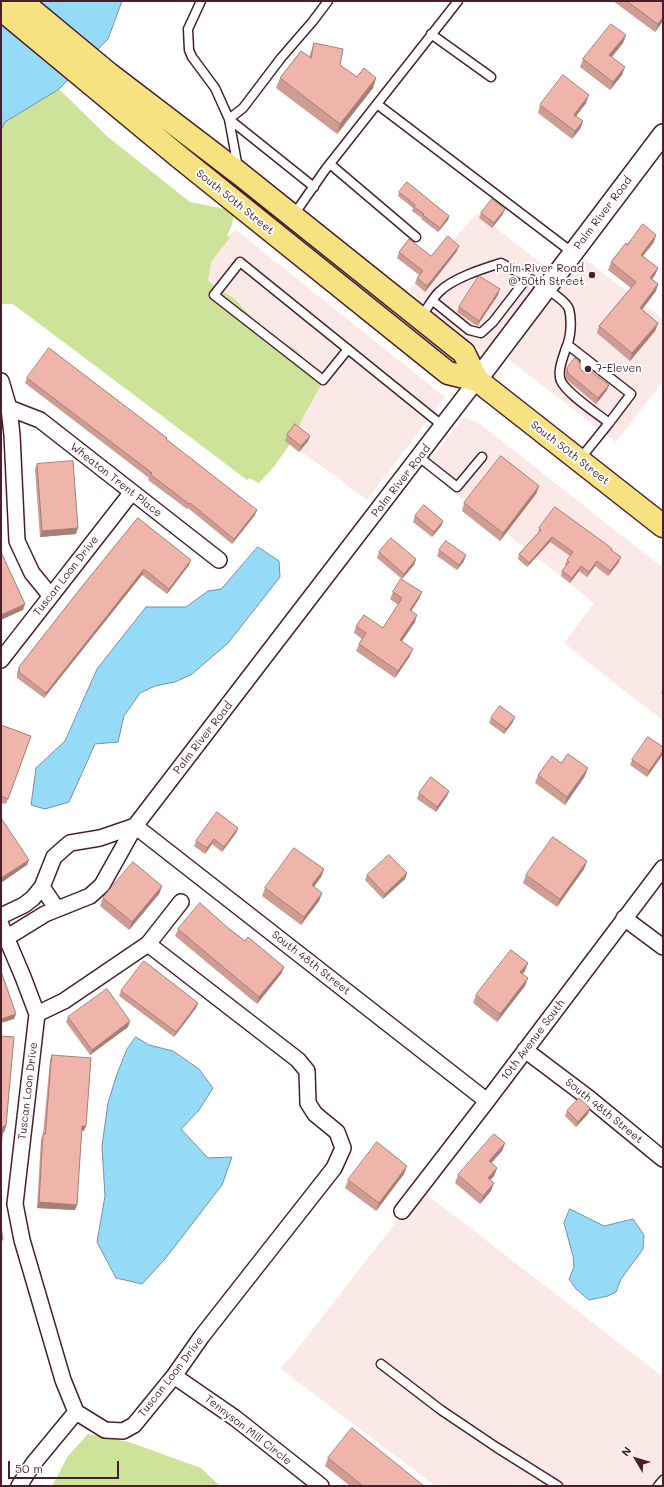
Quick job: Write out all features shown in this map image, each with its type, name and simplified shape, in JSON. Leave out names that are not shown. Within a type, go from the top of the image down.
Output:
[{"type":"main road","name":"South 50th Street","points":[[21,1],[102,81],[448,374],[477,380]]},
{"type":"main road","name":"South 50th Street","points":[[1,9],[102,81],[240,174],[293,217],[426,309],[464,353],[477,380],[663,526]]},
{"type":"street","name":"Palm River Road","points":[[4,931],[90,896],[102,885],[135,826],[419,458],[663,134]]},
{"type":"street","points":[[1,381],[8,408],[12,435],[17,541],[32,573],[50,595]]},
{"type":"street","name":"Wheaton Trent Place","points":[[8,408],[40,420],[219,560]]},
{"type":"street","name":"Tuscan Loon Drive","points":[[1,660],[50,595],[132,492]]},
{"type":"street","points":[[1,916],[24,906],[33,898],[42,887],[54,857],[70,843],[100,838],[135,826]]},
{"type":"street","name":"South 48th Street","points":[[135,826],[487,1101]]},
{"type":"street","name":"10th Avenue South","points":[[402,1211],[663,868]]},
{"type":"street","points":[[42,887],[57,909]]},
{"type":"street","points":[[37,1014],[64,1001],[148,944],[181,902]]},
{"type":"street","points":[[624,918],[663,947]]},
{"type":"street","name":"Tuscan Loon Drive","points":[[4,931],[37,1014],[16,1204],[24,1247],[62,1380],[76,1412],[105,1430],[122,1431],[134,1425],[174,1376],[202,1336],[334,1168],[343,1148],[337,1132],[315,1114],[308,1103],[306,1071],[298,1060],[148,944]]},
{"type":"street","name":"South 48th Street","points":[[525,1050],[590,1099],[663,1159]]},
{"type":"street","name":"Tennyson Mill Circle","points":[[174,1376],[235,1418],[320,1486]]},
{"type":"street","points":[[19,1486],[33,1464],[76,1412]]},
{"type":"lane","points":[[200,1],[188,29],[190,50],[192,57],[215,88],[229,119],[240,174]]},
{"type":"lane","points":[[229,119],[243,108],[280,58],[313,21],[328,1]]},
{"type":"lane","points":[[293,217],[330,164],[458,1]]},
{"type":"lane","points":[[431,34],[491,77]]},
{"type":"lane","points":[[377,104],[573,253]]},
{"type":"lane","points":[[229,119],[314,187]]},
{"type":"lane","points":[[330,164],[416,237]]},
{"type":"lane","points":[[348,349],[323,380],[214,295],[240,262],[348,349],[443,426]]},
{"type":"lane","points":[[527,278],[493,322],[481,333],[469,330],[426,309],[440,292],[461,278],[501,263],[527,278],[546,289],[564,302],[568,308],[570,318],[568,345],[561,361],[559,376],[562,383],[570,392],[581,396],[609,423]]},
{"type":"lane","points":[[568,345],[632,394],[579,460]]},
{"type":"lane","points":[[583,372],[585,358]]},
{"type":"lane","points":[[419,458],[457,487],[482,457]]},
{"type":"lane","points":[[381,1364],[441,1410],[558,1486]]},
{"type":"lane","points":[[658,1486],[663,1480]]},
{"type":"shaded area","points":[[477,213],[555,274],[491,360],[409,290]]},
{"type":"shaded area","points":[[236,230],[445,397],[367,500],[280,436],[194,283]]},
{"type":"shaded area","points":[[581,256],[663,319],[663,381],[616,442],[508,359]]},
{"type":"shaded area","points":[[464,417],[479,423],[663,568],[663,721],[564,643],[594,603],[424,468]]},
{"type":"shaded area","points":[[421,1190],[663,1377],[663,1486],[435,1486],[280,1368],[291,1357]]},
{"type":"green space","points":[[59,89],[108,137],[190,202],[235,211],[231,228],[227,235],[229,237],[236,230],[211,262],[208,281],[236,300],[251,317],[275,338],[295,349],[324,380],[303,417],[295,437],[273,468],[259,483],[249,478],[247,480],[13,304],[1,304],[1,130],[5,122]]},
{"type":"green space","points":[[88,1434],[129,1442],[201,1468],[220,1486],[52,1486],[68,1456]]},
{"type":"water","points":[[1,1],[122,1],[108,39],[59,89],[5,122],[1,130]]},
{"type":"water","points":[[258,547],[279,561],[280,577],[228,643],[192,674],[175,682],[155,686],[140,693],[124,716],[118,742],[95,744],[69,802],[45,809],[31,805],[36,768],[65,741],[97,669],[146,607],[186,607],[208,591],[221,589]]},
{"type":"water","points":[[136,1037],[149,1045],[173,1051],[199,1069],[213,1088],[199,1110],[181,1129],[208,1158],[232,1157],[222,1185],[165,1259],[142,1284],[116,1278],[97,1242],[105,1196],[102,1146],[108,1103],[127,1049]]},
{"type":"water","points":[[570,1209],[604,1226],[633,1219],[644,1235],[643,1249],[621,1279],[616,1292],[608,1296],[589,1300],[576,1289],[569,1279],[574,1267],[573,1256],[564,1223]]},
{"type":"building","points":[[627,1],[663,1],[663,17],[658,24]]},
{"type":"building","points":[[611,24],[626,35],[609,55],[625,67],[613,82],[583,59]]},
{"type":"building","points":[[314,43],[343,49],[340,65],[357,77],[364,68],[376,78],[340,124],[280,78],[301,51],[311,58]]},
{"type":"building","points":[[563,75],[589,95],[574,115],[583,121],[575,131],[540,105]]},
{"type":"building","points":[[407,182],[449,216],[440,228],[423,215],[424,214],[414,207],[415,205],[399,192]]},
{"type":"building","points":[[492,199],[505,209],[494,223],[481,213]]},
{"type":"building","points":[[643,224],[656,235],[641,255],[658,268],[650,278],[658,284],[640,308],[658,323],[632,353],[599,326],[636,282],[611,262],[626,243],[627,245]]},
{"type":"building","points":[[448,236],[459,246],[427,286],[417,278],[423,271],[399,252],[409,239],[431,256]]},
{"type":"building","points":[[479,276],[500,289],[479,321],[459,307]]},
{"type":"building","points":[[49,348],[167,438],[166,439],[257,510],[234,539],[190,503],[189,504],[150,474],[152,473],[27,378]]},
{"type":"building","points":[[575,358],[580,363],[580,368],[582,371],[587,372],[589,370],[609,385],[598,398],[568,373],[567,368]]},
{"type":"building","points":[[295,424],[310,436],[301,446],[287,435]]},
{"type":"building","points":[[501,456],[539,486],[503,533],[464,503]]},
{"type":"building","points":[[73,461],[78,528],[42,531],[37,464]]},
{"type":"building","points":[[424,505],[443,521],[434,532],[415,516]]},
{"type":"building","points":[[555,507],[606,544],[612,549],[611,550],[621,557],[610,571],[597,561],[589,572],[581,566],[572,578],[562,571],[569,562],[567,560],[573,552],[552,537],[529,563],[519,554],[541,530],[539,528]]},
{"type":"building","points":[[138,518],[191,560],[169,589],[144,569],[46,693],[19,672],[19,667]]},
{"type":"building","points":[[391,538],[416,559],[404,574],[379,552]]},
{"type":"building","points":[[446,541],[466,555],[459,565],[439,550]]},
{"type":"building","points":[[1,552],[25,604],[1,615]]},
{"type":"building","points":[[401,579],[422,592],[410,610],[417,615],[400,640],[413,649],[398,671],[359,644],[366,633],[356,626],[364,615],[383,628],[402,598],[393,592]]},
{"type":"building","points":[[500,706],[515,717],[506,729],[491,718]]},
{"type":"building","points":[[1,725],[31,736],[8,799],[1,796]]},
{"type":"building","points":[[648,737],[663,747],[663,751],[649,771],[632,760]]},
{"type":"building","points":[[568,754],[588,768],[567,797],[538,775],[552,756],[561,763]]},
{"type":"building","points":[[431,777],[449,791],[437,807],[419,793]]},
{"type":"building","points":[[217,812],[238,828],[224,847],[214,839],[207,848],[196,841]]},
{"type":"building","points":[[1,818],[29,860],[1,878]]},
{"type":"building","points":[[553,837],[587,861],[560,899],[526,875]]},
{"type":"building","points":[[294,848],[324,869],[312,885],[322,893],[304,917],[265,888]]},
{"type":"building","points":[[389,855],[407,873],[385,894],[367,875]]},
{"type":"building","points":[[133,862],[162,886],[132,922],[103,898]]},
{"type":"building","points":[[200,903],[245,941],[248,937],[284,967],[259,997],[178,929]]},
{"type":"building","points":[[511,950],[528,963],[520,972],[528,978],[500,1014],[476,995]]},
{"type":"building","points":[[144,961],[198,1003],[176,1032],[121,991]]},
{"type":"building","points":[[1,971],[16,1014],[1,1019]]},
{"type":"building","points":[[107,989],[130,1021],[92,1050],[68,1017]]},
{"type":"building","points":[[1,1036],[14,1037],[6,1126],[3,1126],[1,1148]]},
{"type":"building","points":[[52,1055],[91,1058],[86,1126],[82,1126],[77,1205],[39,1202],[43,1134],[45,1134]]},
{"type":"building","points":[[579,1098],[590,1108],[578,1122],[567,1111]]},
{"type":"building","points":[[494,1134],[505,1143],[489,1161],[497,1168],[488,1178],[494,1183],[483,1196],[458,1175]]},
{"type":"building","points":[[377,1142],[407,1166],[379,1203],[348,1180]]},
{"type":"building","points":[[1,1226],[3,1240],[1,1240]]},
{"type":"building","points":[[352,1428],[424,1486],[363,1486],[328,1458]]},
{"type":"place","name":"Palm River Road @ 50th Street","points":[[592,275]]},
{"type":"place","name":"7-Eleven","points":[[588,369]]}]
